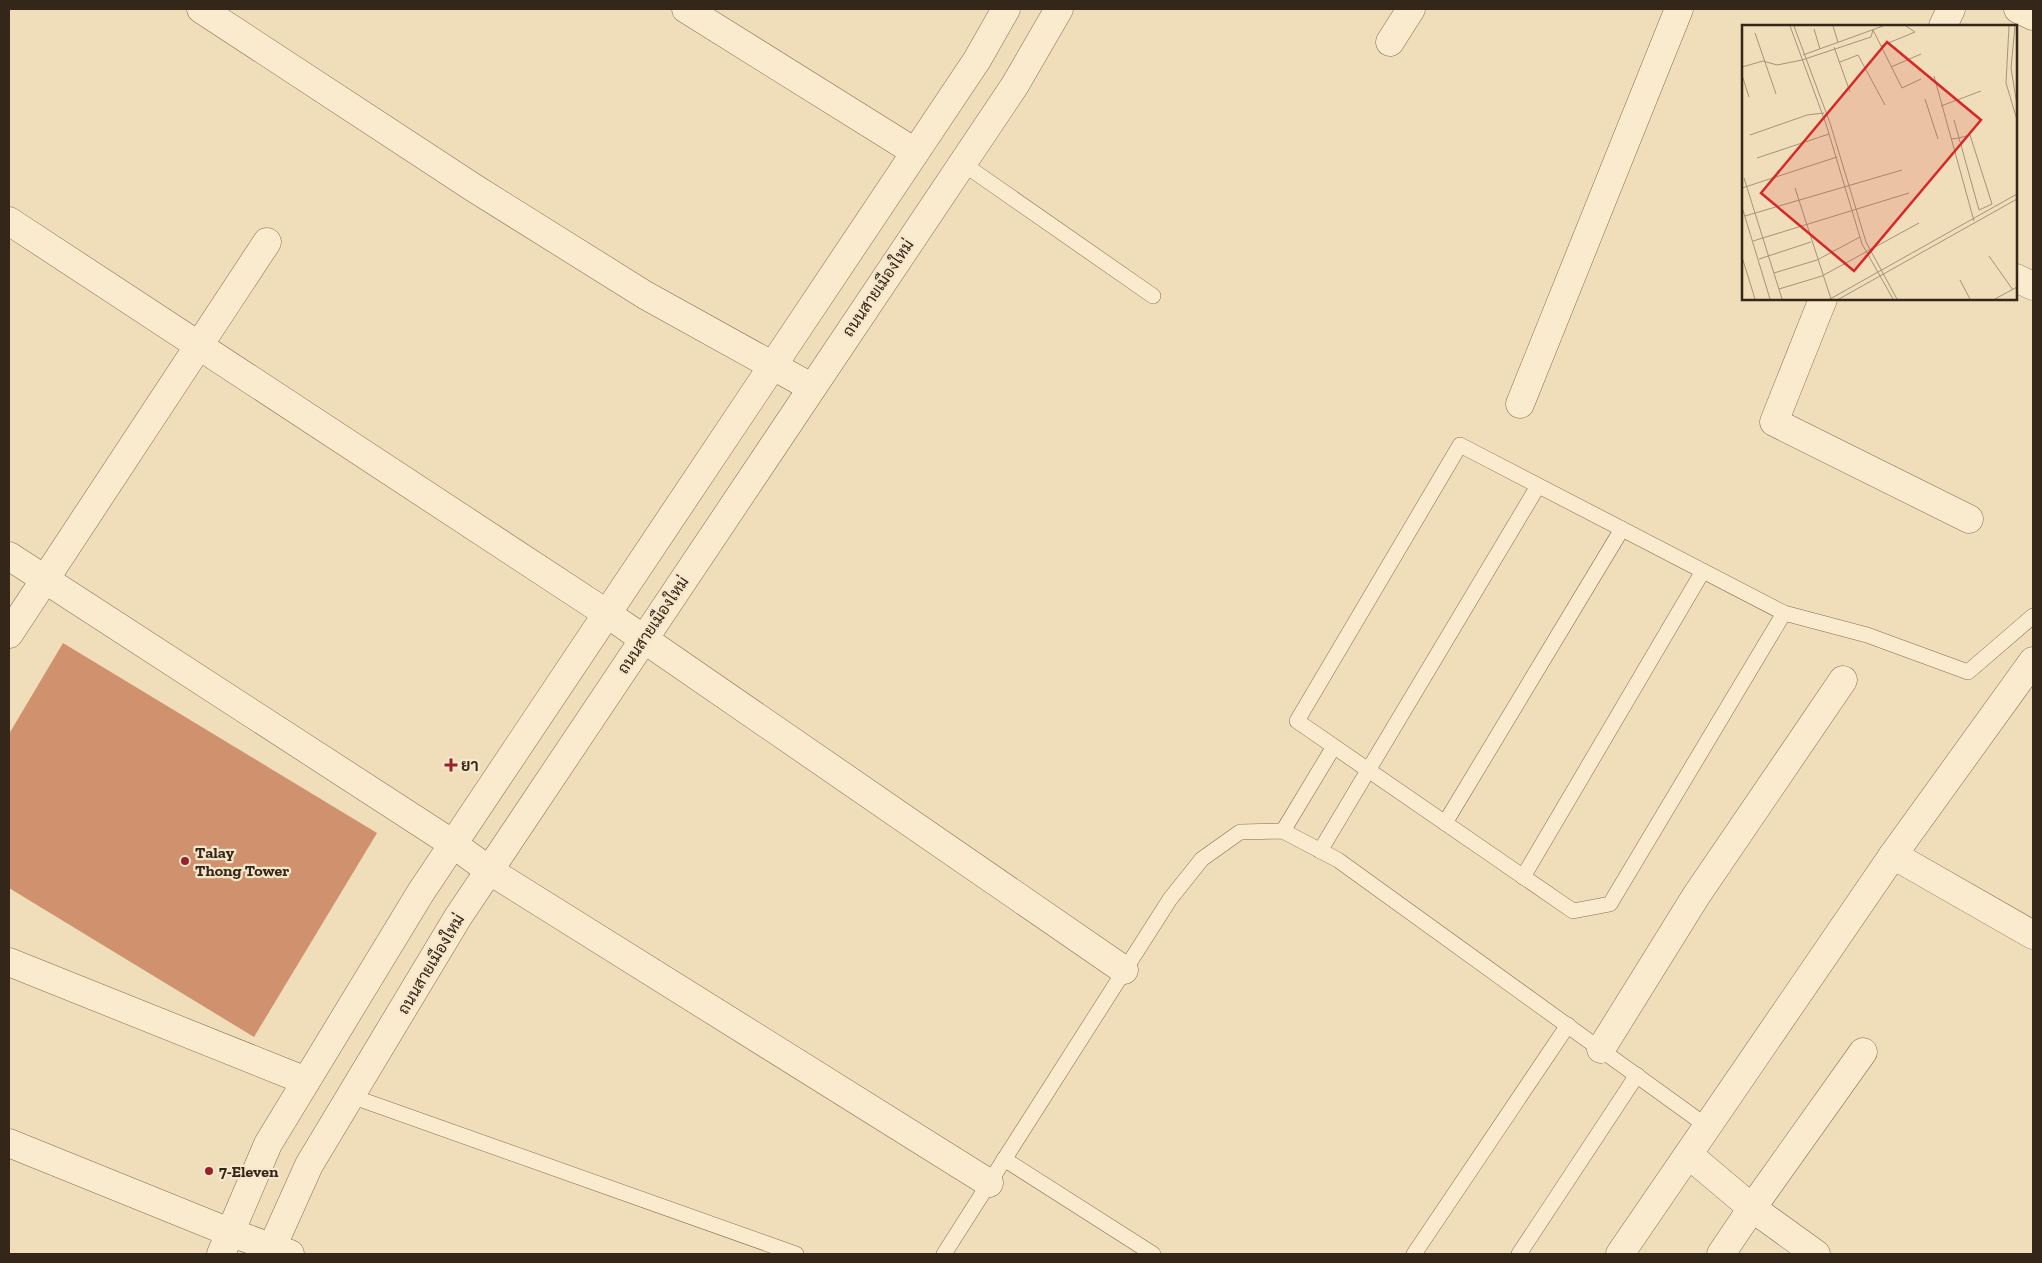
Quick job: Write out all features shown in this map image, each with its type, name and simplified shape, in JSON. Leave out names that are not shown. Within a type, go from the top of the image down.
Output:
[{"type":"street","points":[[201,9],[474,188],[644,295],[812,387]]},
{"type":"street","points":[[686,9],[915,152]]},
{"type":"street","points":[[225,1243],[268,1144],[453,844],[977,60],[1006,9]]},
{"type":"street","name":"ถนนสายเมืองใหม่","points":[[277,1252],[309,1165],[458,917],[1015,84],[1058,9]]},
{"type":"street","points":[[1390,42],[1411,9]]},
{"type":"street","points":[[1520,404],[1679,9]]},
{"type":"street","points":[[1943,25],[1951,9]]},
{"type":"street","points":[[2018,9],[2033,16]]},
{"type":"street","points":[[9,221],[606,613],[1124,970]]},
{"type":"street","points":[[9,634],[267,242]]},
{"type":"street","points":[[2017,278],[2033,286]]},
{"type":"street","points":[[1823,300],[1774,422],[1969,519]]},
{"type":"street","points":[[9,556],[453,844],[490,871],[989,1183]]},
{"type":"street","points":[[1620,1254],[1893,855],[2033,661]]},
{"type":"street","points":[[1600,1049],[1702,888],[1843,680]]},
{"type":"street","points":[[1893,855],[2033,935]]},
{"type":"street","points":[[9,962],[306,1081]]},
{"type":"street","points":[[1721,1254],[1862,1052]]},
{"type":"street","points":[[9,1143],[225,1243],[277,1252]]},
{"type":"street","points":[[1689,1155],[1752,1208],[1816,1254]]},
{"type":"lane","points":[[962,163],[1153,296]]},
{"type":"lane","points":[[1784,613],[1610,904],[1573,911],[1296,721],[1460,445],[1784,613],[1867,635],[1968,672],[2033,616]]},
{"type":"lane","points":[[1320,851],[1538,486]]},
{"type":"lane","points":[[1445,823],[1622,529]]},
{"type":"lane","points":[[1523,877],[1703,571]]},
{"type":"lane","points":[[1283,831],[1333,748]]},
{"type":"lane","points":[[944,1254],[1170,899],[1202,859],[1240,832],[1283,831],[1338,860],[1708,1126]]},
{"type":"lane","points":[[1414,1254],[1568,1025]]},
{"type":"lane","points":[[1518,1254],[1637,1075]]},
{"type":"lane","points":[[350,1096],[796,1254]]},
{"type":"lane","points":[[1004,1159],[1153,1254]]},
{"type":"building","name":"Talay Thong Tower","points":[[63,643],[377,833],[254,1037],[9,888],[9,734]]},
{"type":"place","name":"ยา","points":[[451,765]]},
{"type":"place","name":"Talay Thong Tower","points":[[185,861]]},
{"type":"place","name":"7-Eleven","points":[[209,1171]]}]
